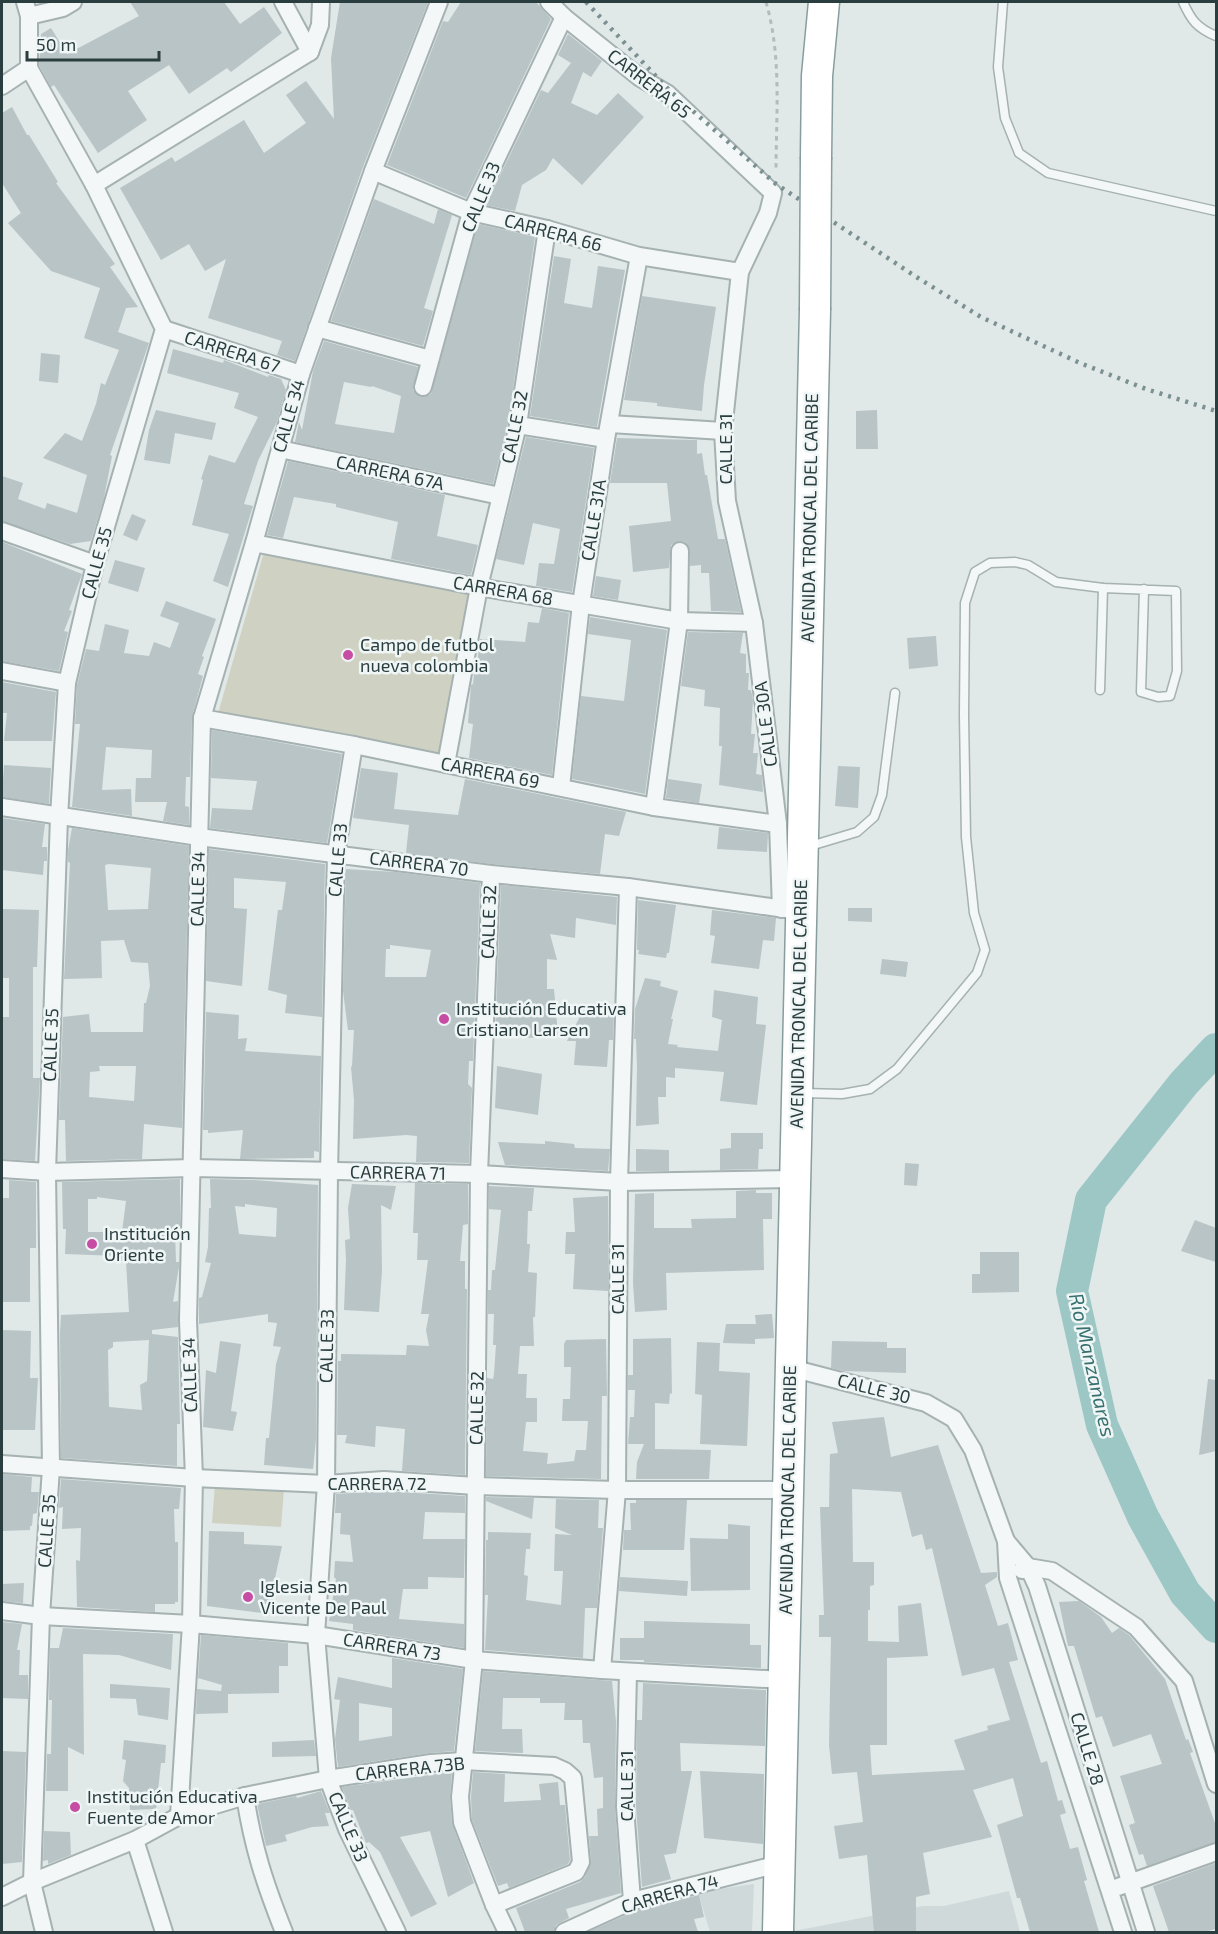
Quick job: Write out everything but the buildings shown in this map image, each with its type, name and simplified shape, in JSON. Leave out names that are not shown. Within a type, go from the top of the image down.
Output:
[{"type":"highway","name":"AVENIDA TRONCAL DEL CARIBE","points":[[809,2],[817,76]]},
{"type":"highway","name":"AVENIDA TRONCAL DEL CARIBE","points":[[778,1932],[797,1092],[791,910],[802,848],[815,310],[817,76],[824,2]]},
{"type":"street","points":[[73,2],[63,8],[27,9],[29,68],[94,185],[164,330]]},
{"type":"street","points":[[283,2],[310,51]]},
{"type":"street","points":[[94,185],[310,51],[320,25],[321,2]]},
{"type":"street","name":"CALLE 34","points":[[179,1816],[191,1624],[194,1478],[188,1320],[202,718],[301,374],[374,171],[439,2]]},
{"type":"street","name":"CARRERA 65","points":[[549,2],[564,17],[639,77],[668,94],[774,193]]},
{"type":"street","name":"CALLE 33","points":[[423,387],[471,212],[564,17]]},
{"type":"street","points":[[2,86],[29,68]]},
{"type":"street","name":"CARRERA 66","points":[[374,171],[471,212],[547,229],[639,256],[740,272]]},
{"type":"street","name":"CALLE 31","points":[[754,623],[727,501],[723,431],[740,272],[768,213],[774,193]]},
{"type":"street","name":"CALLE 32","points":[[446,764],[479,587],[518,425],[547,229]]},
{"type":"street","name":"CALLE 31A","points":[[561,787],[581,604],[608,431],[639,256]]},
{"type":"street","points":[[317,328],[430,359]]},
{"type":"street","name":"CARRERA 67","points":[[164,330],[301,374]]},
{"type":"street","name":"CALLE 35","points":[[44,1932],[32,1882],[41,1616],[51,1468],[47,1172],[59,817],[67,683],[95,564],[164,330]]},
{"type":"street","points":[[518,425],[608,431],[723,431]]},
{"type":"street","name":"CARRERA 67A","points":[[280,449],[500,496]]},
{"type":"street","points":[[2,531],[95,564]]},
{"type":"street","name":"CARRERA 68","points":[[254,543],[479,587],[679,621],[754,623]]},
{"type":"street","points":[[654,807],[679,621],[680,552]]},
{"type":"street","name":"CALLE 30A","points":[[754,623],[778,824],[791,910]]},
{"type":"street","points":[[2,670],[67,683]]},
{"type":"street","name":"CARRERA 69","points":[[202,718],[354,745],[654,807],[778,824]]},
{"type":"street","name":"CALLE 33","points":[[354,745],[336,854],[329,1172],[326,1484],[316,1635],[328,1779],[347,1829],[397,1932]]},
{"type":"street","name":"CARRERA 70","points":[[2,807],[199,837],[491,874],[628,887],[791,910]]},
{"type":"street","name":"CALLE 32","points":[[491,874],[479,1174],[474,1660],[460,1797],[462,1822],[494,1905],[507,1932]]},
{"type":"street","name":"CALLE 31","points":[[602,1670],[617,1490],[619,1182],[628,887]]},
{"type":"street","name":"CARRERA 71","points":[[2,1169],[47,1172],[192,1168],[479,1174],[619,1182],[795,1179]]},
{"type":"street","name":"CALLE 30","points":[[791,1368],[926,1403],[954,1419]]},
{"type":"street","name":"CALLE 28","points":[[954,1419],[973,1450],[1006,1541],[1008,1578],[1123,1932]]},
{"type":"street","name":"CARRERA 72","points":[[2,1464],[194,1478],[326,1484],[384,1480],[476,1486],[617,1490],[788,1490]]},
{"type":"street","name":"CALLE 28","points":[[1006,1541],[1028,1567],[1037,1586],[1146,1932]]},
{"type":"street","points":[[1008,1578],[1028,1567],[1052,1572],[1136,1627],[1184,1681],[1216,1784]]},
{"type":"street","name":"CARRERA 73","points":[[2,1611],[41,1616],[191,1624],[316,1635],[474,1660],[628,1672],[783,1680]]},
{"type":"street","name":"CALLE 31","points":[[628,1672],[626,1807],[632,1901]]},
{"type":"street","name":"CARRERA 73B","points":[[2,1897],[32,1882],[135,1840],[179,1816],[245,1797],[328,1779],[431,1763],[463,1761],[554,1766],[565,1771],[573,1778],[581,1862],[576,1872],[494,1905]]},
{"type":"street","points":[[245,1797],[262,1878],[284,1932]]},
{"type":"street","points":[[135,1840],[164,1932]]},
{"type":"street","points":[[1109,1889],[1129,1884],[1216,1852]]},
{"type":"street","name":"CARRERA 74","points":[[564,1932],[632,1901],[779,1864]]},
{"type":"lane","points":[[1003,2],[998,67],[1005,118],[1020,153],[1048,173],[1216,211]]},
{"type":"lane","points":[[1183,2],[1189,16],[1202,30],[1216,36]]},
{"type":"lane","points":[[797,1092],[842,1094],[870,1089],[897,1069],[976,973],[985,950],[974,913],[966,826],[965,603],[975,572],[990,563],[1015,562],[1028,565],[1056,582],[1103,588],[1144,589],[1176,591],[1177,671],[1170,696],[1158,697],[1141,692],[1144,589]]},
{"type":"lane","points":[[1100,690],[1103,588]]},
{"type":"lane","points":[[802,848],[857,832],[874,817],[882,795],[895,693]]},
{"type":"path","points":[[766,2],[773,27],[776,54],[776,172]]},
{"type":"shaded area","points":[[754,1884],[752,1932],[710,1932],[698,1892]]},
{"type":"shaded area","points":[[1009,1891],[1020,1932],[789,1932],[923,1906],[944,1906]]},
{"type":"green space","name":"Campo de futbol nueva colombia","points":[[264,552],[474,593],[440,757],[217,717]]},
{"type":"green space","points":[[215,1484],[284,1489],[281,1527],[212,1523]]},
{"type":"waterway","name":"Río Manzanares","points":[[1216,1049],[1184,1083],[1091,1200],[1072,1291],[1102,1425],[1143,1517],[1185,1593],[1216,1627]]},
{"type":"railway","points":[[586,2],[669,90],[776,184],[918,278],[981,317],[1080,363],[1146,389],[1216,411]]},
{"type":"place","name":"Campo de futbol nueva colombia","points":[[348,655]]},
{"type":"place","name":"Institución Educativa Cristiano Larsen","points":[[444,1019]]},
{"type":"place","name":"Institución Oriente","points":[[92,1244]]},
{"type":"place","name":"Iglesia San Vicente De Paul","points":[[248,1597]]},
{"type":"place","name":"Institución Educativa Fuente de Amor","points":[[75,1807]]}]
